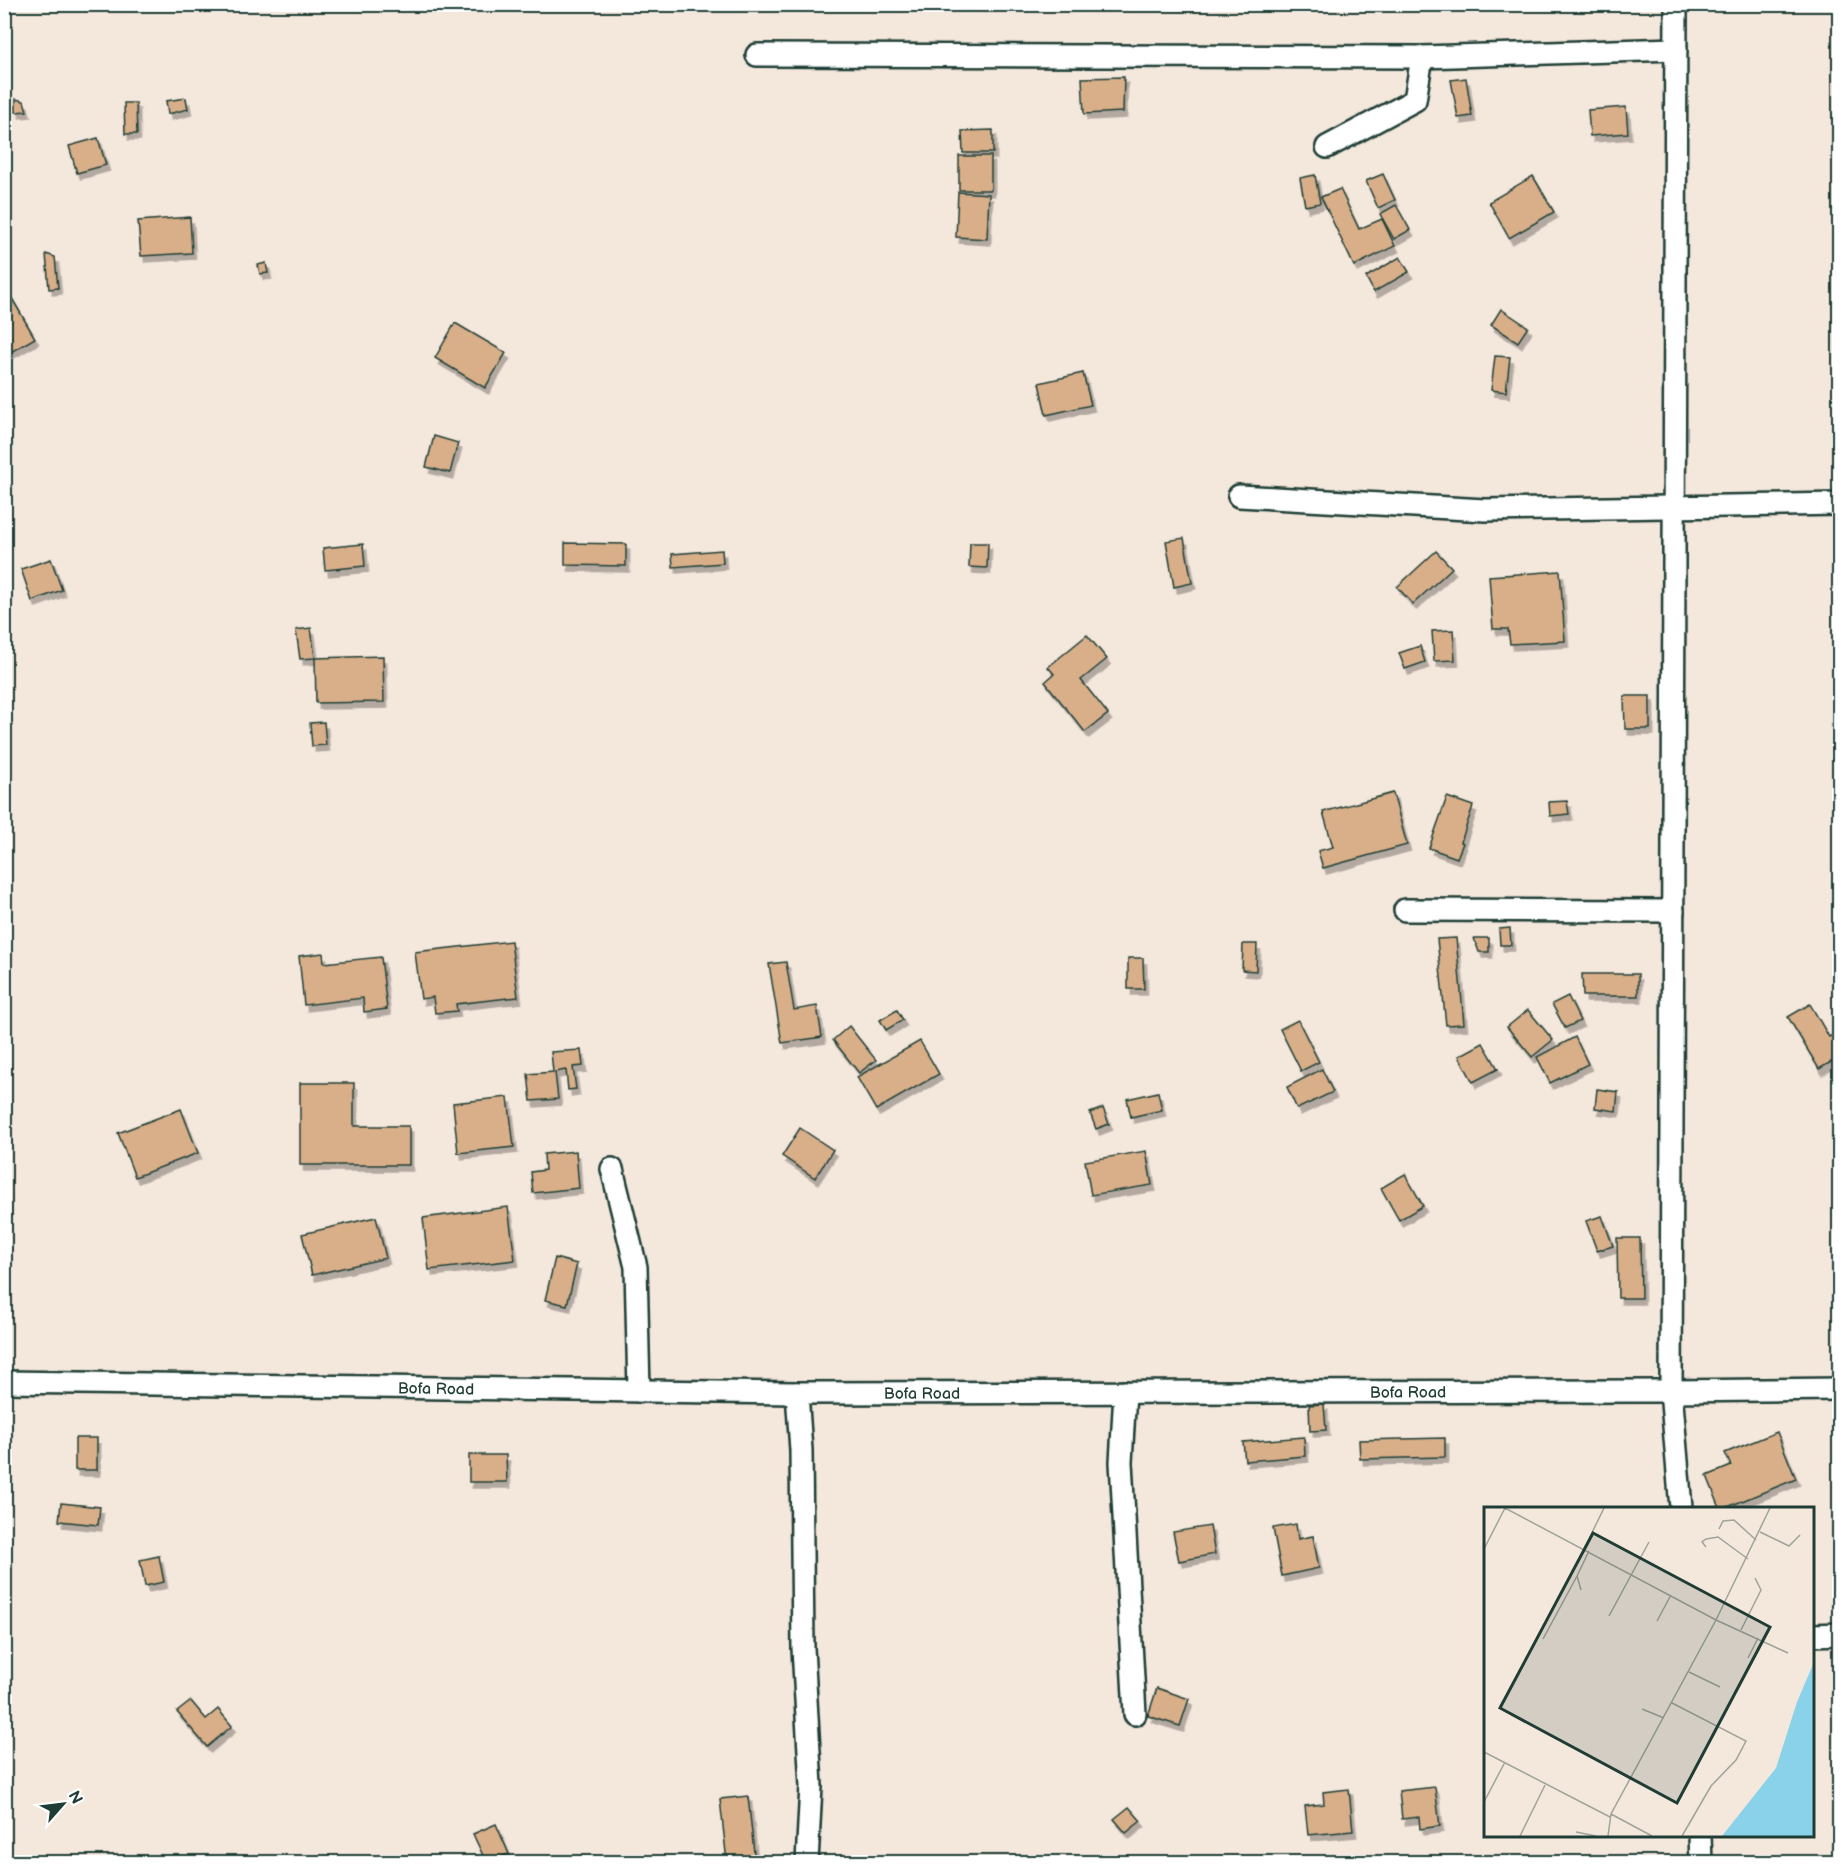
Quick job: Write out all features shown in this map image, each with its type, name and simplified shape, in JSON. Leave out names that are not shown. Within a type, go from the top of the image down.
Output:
[{"type":"street","points":[[1676,4],[1671,1391],[1681,1507]]},
{"type":"street","points":[[757,56],[1422,57],[1676,49]]},
{"type":"street","points":[[1327,147],[1415,100],[1422,57]]},
{"type":"street","points":[[1239,496],[1485,510],[1839,504]]},
{"type":"street","points":[[1405,910],[1673,911]]},
{"type":"street","points":[[612,1169],[636,1268],[639,1391]]},
{"type":"street","name":"Bofa Road","points":[[4,1382],[797,1393],[1839,1389]]},
{"type":"street","points":[[1125,1392],[1121,1462],[1135,1714]]},
{"type":"street","points":[[797,1393],[801,1450],[803,1648],[811,1786],[807,1863]]},
{"type":"street","points":[[1814,1635],[1839,1634]]},
{"type":"street","points":[[1700,1837],[1701,1863]]},
{"type":"building","points":[[1124,77],[1123,112],[1084,114],[1082,78]]},
{"type":"building","points":[[1466,78],[1472,116],[1458,118],[1451,80]]},
{"type":"building","points":[[186,98],[188,109],[168,114],[166,101]]},
{"type":"building","points":[[16,99],[24,101],[27,111],[16,112]]},
{"type":"building","points":[[124,103],[136,103],[137,134],[125,134]]},
{"type":"building","points":[[1626,107],[1628,133],[1590,136],[1588,110]]},
{"type":"building","points":[[993,130],[993,153],[963,153],[962,131]]},
{"type":"building","points":[[98,138],[106,165],[77,173],[69,146]]},
{"type":"building","points":[[959,156],[991,156],[991,190],[959,190]]},
{"type":"building","points":[[1383,174],[1395,200],[1378,208],[1366,181]]},
{"type":"building","points":[[1315,175],[1320,203],[1305,206],[1300,178]]},
{"type":"building","points":[[1533,176],[1554,212],[1509,238],[1489,202]]},
{"type":"building","points":[[1340,189],[1359,229],[1382,219],[1395,246],[1354,266],[1321,197]]},
{"type":"building","points":[[958,192],[989,194],[987,239],[956,237]]},
{"type":"building","points":[[1396,205],[1410,230],[1394,239],[1380,214]]},
{"type":"building","points":[[190,217],[192,253],[141,256],[138,221]]},
{"type":"building","points":[[46,254],[55,257],[58,288],[49,289]]},
{"type":"building","points":[[1400,257],[1409,272],[1374,292],[1366,277]]},
{"type":"building","points":[[266,263],[268,273],[260,274],[258,265]]},
{"type":"building","points":[[10,295],[35,338],[4,356],[4,298]]},
{"type":"building","points":[[1501,309],[1528,327],[1518,342],[1491,325]]},
{"type":"building","points":[[455,323],[506,353],[485,388],[435,358]]},
{"type":"building","points":[[1495,356],[1510,357],[1506,392],[1491,390]]},
{"type":"building","points":[[1083,373],[1091,405],[1046,415],[1039,383]]},
{"type":"building","points":[[434,436],[458,443],[450,473],[426,467]]},
{"type":"building","points":[[1184,538],[1192,583],[1174,587],[1166,541]]},
{"type":"building","points":[[565,543],[626,544],[626,566],[565,565]]},
{"type":"building","points":[[970,543],[988,543],[987,568],[969,567]]},
{"type":"building","points":[[363,544],[365,566],[325,570],[323,548]]},
{"type":"building","points":[[722,550],[723,563],[673,567],[672,554]]},
{"type":"building","points":[[1436,551],[1452,568],[1413,604],[1397,587]]},
{"type":"building","points":[[51,559],[62,590],[32,601],[21,569]]},
{"type":"building","points":[[1560,571],[1565,641],[1510,644],[1508,629],[1493,629],[1489,576]]},
{"type":"building","points":[[311,628],[315,658],[300,659],[296,630]]},
{"type":"building","points":[[1453,630],[1455,660],[1434,661],[1432,631]]},
{"type":"building","points":[[1087,635],[1107,659],[1081,680],[1108,714],[1085,732],[1045,682],[1054,674],[1048,667]]},
{"type":"building","points":[[1420,646],[1425,662],[1405,669],[1399,653]]},
{"type":"building","points":[[383,656],[384,702],[316,703],[315,658]]},
{"type":"building","points":[[1624,696],[1650,696],[1650,729],[1625,729]]},
{"type":"building","points":[[324,722],[326,745],[312,746],[310,723]]},
{"type":"building","points":[[1393,793],[1407,845],[1323,868],[1318,851],[1333,847],[1323,812]]},
{"type":"building","points":[[1447,797],[1473,806],[1457,858],[1429,848]]},
{"type":"building","points":[[1567,801],[1569,814],[1550,816],[1549,802]]},
{"type":"building","points":[[1510,928],[1511,945],[1500,945],[1499,929]]},
{"type":"building","points":[[1456,938],[1464,1024],[1446,1025],[1437,939]]},
{"type":"building","points":[[1474,938],[1489,938],[1489,952],[1479,952]]},
{"type":"building","points":[[511,941],[518,997],[456,1004],[457,1011],[435,1013],[433,997],[421,999],[415,952]]},
{"type":"building","points":[[1243,944],[1257,944],[1256,971],[1242,970]]},
{"type":"building","points":[[323,953],[324,963],[381,957],[387,1009],[364,1012],[363,998],[304,1005],[299,956]]},
{"type":"building","points":[[1128,958],[1143,958],[1144,989],[1128,989]]},
{"type":"building","points":[[786,962],[794,1010],[817,1006],[822,1037],[782,1043],[769,964]]},
{"type":"building","points":[[1582,974],[1638,974],[1638,996],[1583,996]]},
{"type":"building","points":[[1568,996],[1580,1021],[1565,1028],[1552,1004]]},
{"type":"building","points":[[1810,1004],[1829,1037],[1840,1031],[1840,1057],[1819,1069],[1788,1017]]},
{"type":"building","points":[[897,1010],[903,1020],[886,1030],[880,1020]]},
{"type":"building","points":[[1528,1010],[1553,1040],[1532,1057],[1507,1027]]},
{"type":"building","points":[[1298,1020],[1319,1062],[1301,1071],[1280,1029]]},
{"type":"building","points":[[849,1026],[876,1060],[859,1073],[833,1040]]},
{"type":"building","points":[[1575,1037],[1588,1064],[1550,1083],[1537,1057]]},
{"type":"building","points":[[920,1041],[939,1074],[876,1110],[857,1077]]},
{"type":"building","points":[[1483,1043],[1498,1069],[1473,1082],[1459,1056]]},
{"type":"building","points":[[581,1050],[583,1066],[573,1067],[576,1089],[568,1090],[566,1070],[555,1072],[558,1099],[531,1101],[528,1074],[553,1072],[551,1052]]},
{"type":"building","points":[[1322,1069],[1333,1092],[1297,1109],[1287,1087]]},
{"type":"building","points":[[300,1083],[354,1083],[354,1126],[409,1126],[409,1165],[300,1165]]},
{"type":"building","points":[[1597,1089],[1618,1092],[1616,1111],[1595,1108]]},
{"type":"building","points":[[1158,1092],[1162,1110],[1131,1117],[1127,1099]]},
{"type":"building","points":[[508,1097],[514,1147],[458,1153],[453,1103]]},
{"type":"building","points":[[1103,1108],[1109,1124],[1096,1129],[1090,1113]]},
{"type":"building","points":[[181,1109],[198,1153],[135,1177],[118,1133]]},
{"type":"building","points":[[800,1128],[833,1150],[815,1178],[782,1156]]},
{"type":"building","points":[[576,1151],[579,1188],[533,1193],[531,1172],[545,1170],[544,1154]]},
{"type":"building","points":[[1146,1151],[1152,1185],[1091,1195],[1085,1161]]},
{"type":"building","points":[[1405,1174],[1423,1206],[1399,1220],[1381,1188]]},
{"type":"building","points":[[508,1207],[515,1260],[429,1270],[423,1218]]},
{"type":"building","points":[[1602,1216],[1613,1246],[1597,1251],[1586,1221]]},
{"type":"building","points":[[376,1217],[386,1258],[312,1275],[302,1234]]},
{"type":"building","points":[[1617,1238],[1640,1238],[1641,1298],[1618,1298]]},
{"type":"building","points":[[555,1258],[577,1264],[567,1305],[545,1300]]},
{"type":"building","points":[[1324,1404],[1326,1430],[1310,1431],[1309,1405]]},
{"type":"building","points":[[1777,1432],[1796,1479],[1727,1507],[1720,1507],[1707,1476],[1731,1466],[1725,1453]]},
{"type":"building","points":[[1304,1437],[1305,1456],[1245,1461],[1243,1442]]},
{"type":"building","points":[[75,1438],[97,1438],[97,1470],[75,1470]]},
{"type":"building","points":[[1445,1438],[1445,1457],[1360,1459],[1359,1440]]},
{"type":"building","points":[[469,1455],[506,1455],[507,1482],[469,1482]]},
{"type":"building","points":[[61,1503],[100,1507],[98,1525],[59,1521]]},
{"type":"building","points":[[1296,1524],[1298,1539],[1313,1536],[1319,1568],[1282,1576],[1273,1528]]},
{"type":"building","points":[[1210,1526],[1215,1554],[1179,1561],[1173,1532]]},
{"type":"building","points":[[159,1556],[164,1582],[145,1586],[140,1560]]},
{"type":"building","points":[[1157,1688],[1189,1699],[1180,1726],[1148,1716]]},
{"type":"building","points":[[191,1701],[206,1719],[218,1709],[232,1726],[207,1747],[177,1712]]},
{"type":"building","points":[[1435,1787],[1440,1826],[1420,1829],[1419,1817],[1402,1819],[1399,1791]]},
{"type":"building","points":[[1349,1789],[1353,1831],[1308,1835],[1305,1806],[1324,1804],[1323,1792]]},
{"type":"building","points":[[748,1796],[755,1862],[727,1862],[720,1799]]},
{"type":"building","points":[[1129,1807],[1141,1821],[1126,1833],[1114,1819]]},
{"type":"building","points":[[496,1824],[509,1854],[486,1862],[473,1834]]}]
